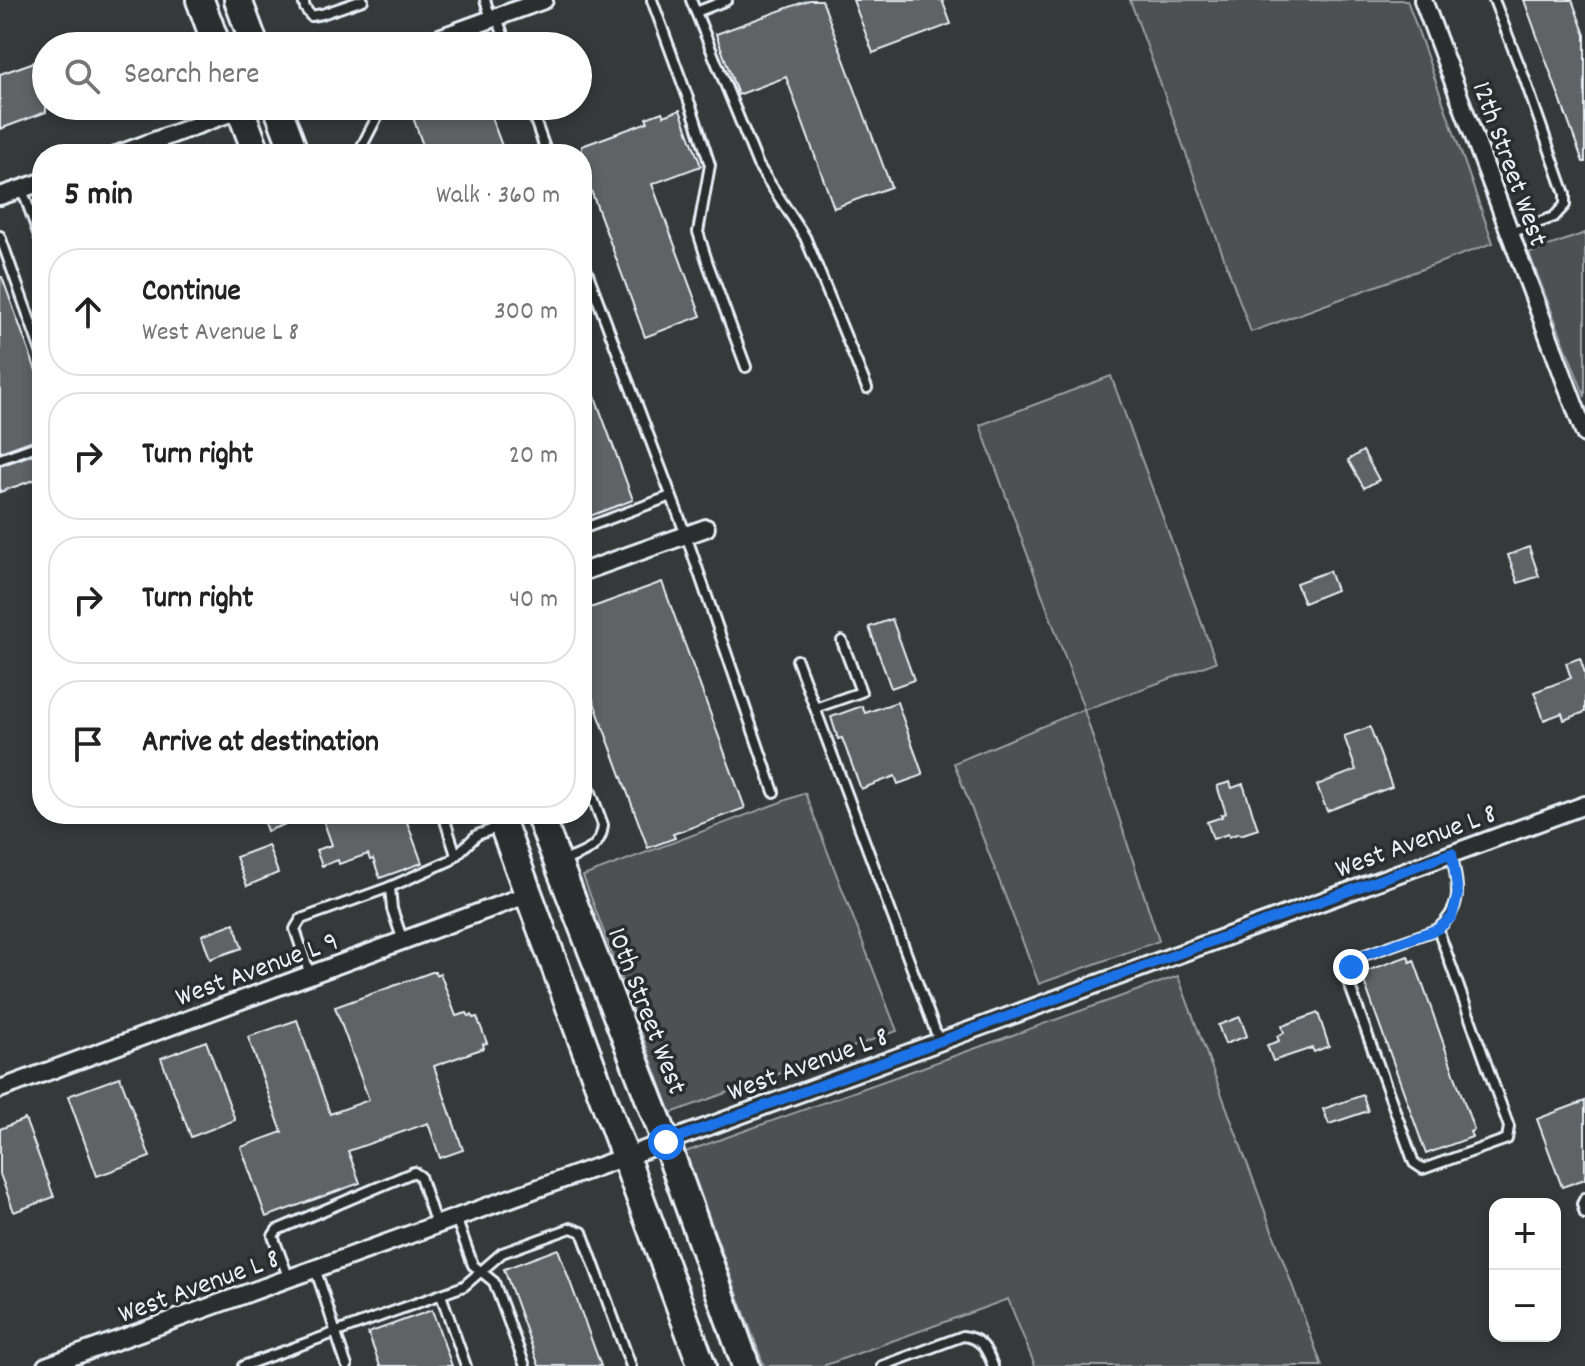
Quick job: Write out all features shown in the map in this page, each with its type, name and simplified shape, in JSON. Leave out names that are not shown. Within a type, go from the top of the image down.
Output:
[{"type":"main road","points":[[200,0],[212,32]]},
{"type":"main road","points":[[238,0],[250,32]]},
{"type":"main road","points":[[247,120],[254,144]]},
{"type":"main road","points":[[282,120],[291,144]]},
{"type":"main road","points":[[503,824],[702,1366]]},
{"type":"main road","name":"10th Street West","points":[[543,824],[666,1142],[746,1366]]},
{"type":"main road","points":[[529,894],[547,895],[556,906],[581,971],[615,1013]]},
{"type":"street","name":"12th Street West","points":[[1423,0],[1585,434]]},
{"type":"street","points":[[456,32],[540,1]]},
{"type":"street","points":[[158,144],[213,120]]},
{"type":"street","points":[[0,196],[32,186]]},
{"type":"street","points":[[592,568],[706,528]]},
{"type":"street","name":"West Avenue L 8","points":[[46,1366],[1585,805]]},
{"type":"street","name":"West Avenue L 9","points":[[0,1089],[529,894]]},
{"type":"lane","points":[[303,0],[311,16],[363,0]]},
{"type":"lane","points":[[485,0],[500,32]]},
{"type":"lane","points":[[652,0],[710,165],[698,232],[746,367]]},
{"type":"lane","points":[[691,0],[758,165],[805,237],[867,388]]},
{"type":"lane","points":[[696,12],[727,0]]},
{"type":"lane","points":[[1494,0],[1565,194],[1565,205],[1554,217],[1510,233]]},
{"type":"lane","points":[[363,144],[375,120]]},
{"type":"lane","points":[[535,120],[543,144]]},
{"type":"lane","points":[[22,189],[32,216]]},
{"type":"lane","points":[[0,236],[32,326]]},
{"type":"lane","points":[[592,295],[686,535],[774,792]]},
{"type":"lane","points":[[0,459],[32,448]]},
{"type":"lane","points":[[592,525],[671,496]]},
{"type":"lane","points":[[815,708],[861,692],[842,641]]},
{"type":"lane","points":[[797,660],[939,1041]]},
{"type":"lane","points":[[557,864],[593,849],[602,835],[603,825],[592,795]]},
{"type":"lane","points":[[446,824],[456,855]]},
{"type":"lane","points":[[310,975],[295,929],[301,919],[390,887],[451,860],[477,835],[495,824]]},
{"type":"lane","points":[[1438,929],[1509,1127],[1507,1139],[1423,1169],[1414,1163],[1348,981],[1351,967],[1359,957],[1438,929],[1452,917],[1458,894],[1452,853]]},
{"type":"lane","points":[[390,887],[392,909],[403,941]]},
{"type":"lane","points":[[289,1279],[273,1236],[277,1230],[414,1172],[420,1176],[436,1225]]},
{"type":"lane","points":[[1585,1198],[1582,1204],[1585,1214]]},
{"type":"lane","points":[[456,1218],[473,1265],[494,1282],[525,1366]]},
{"type":"lane","points":[[243,1366],[464,1286],[502,1253],[571,1228],[582,1232],[631,1366]]},
{"type":"lane","points":[[315,1269],[347,1366]]},
{"type":"lane","points":[[441,1295],[466,1366]]},
{"type":"lane","points":[[882,1366],[963,1336],[981,1342],[993,1366]]},
{"type":"shaded area","points":[[1130,0],[1407,0],[1493,243],[1251,332]]},
{"type":"shaded area","points":[[1585,233],[1585,397],[1529,253]]},
{"type":"shaded area","points":[[1111,376],[1216,662],[1084,710],[1159,941],[1039,984],[954,763],[1084,709],[980,425]]},
{"type":"shaded area","points":[[805,793],[897,1031],[671,1113],[583,876]]},
{"type":"shaded area","points":[[1178,976],[1322,1366],[1035,1366],[1008,1299],[823,1366],[764,1366],[685,1152]]},
{"type":"building","points":[[809,0],[822,0],[891,187],[834,208],[786,77],[738,95],[716,34]]},
{"type":"building","points":[[853,0],[942,0],[951,24],[873,53]]},
{"type":"building","points":[[1524,0],[1572,0],[1585,35],[1585,162],[1583,162]]},
{"type":"building","points":[[32,63],[32,117],[0,129],[0,74]]},
{"type":"building","points":[[680,110],[701,166],[652,184],[701,316],[645,337],[592,193],[592,144],[588,144],[648,122],[646,118],[662,112],[664,116]]},
{"type":"building","points":[[414,120],[492,120],[501,144],[422,144]]},
{"type":"building","points":[[2,277],[32,360],[32,441],[0,452]]},
{"type":"building","points":[[592,389],[633,500],[592,515]]},
{"type":"building","points":[[1363,451],[1379,480],[1364,488],[1348,460]]},
{"type":"building","points":[[32,455],[32,481],[0,492],[0,466]]},
{"type":"building","points":[[1529,547],[1539,576],[1518,583],[1508,555]]},
{"type":"building","points":[[1329,571],[1336,590],[1304,603],[1296,583]]},
{"type":"building","points":[[662,582],[745,808],[673,834],[675,838],[648,848],[592,697],[592,607]]},
{"type":"building","points":[[892,619],[914,680],[891,688],[869,627]]},
{"type":"building","points":[[1580,658],[1585,673],[1585,712],[1564,720],[1562,713],[1544,720],[1534,692],[1571,678],[1566,663]]},
{"type":"building","points":[[897,702],[923,775],[898,784],[895,776],[861,789],[831,717],[862,706],[865,713]]},
{"type":"building","points":[[1370,727],[1392,787],[1327,811],[1317,785],[1356,770],[1344,736]]},
{"type":"building","points":[[1230,782],[1232,788],[1243,784],[1258,829],[1213,839],[1207,822],[1226,813],[1217,786]]},
{"type":"building","points":[[265,824],[286,824],[267,831]]},
{"type":"building","points":[[325,824],[408,824],[422,863],[380,878],[368,854],[322,866],[316,850],[332,845]]},
{"type":"building","points":[[268,845],[278,873],[247,886],[236,857]]},
{"type":"building","points":[[234,923],[242,948],[210,959],[202,935]]},
{"type":"building","points":[[1408,956],[1410,962],[1414,960],[1474,1130],[1470,1132],[1472,1137],[1426,1154],[1361,973]]},
{"type":"building","points":[[432,972],[436,975],[440,973],[456,1016],[467,1013],[473,1018],[477,1017],[487,1043],[483,1044],[484,1048],[434,1066],[463,1150],[440,1158],[428,1123],[348,1151],[360,1183],[266,1217],[241,1147],[282,1132],[248,1037],[297,1020],[330,1114],[369,1100],[335,1007]]},
{"type":"building","points":[[1318,1013],[1329,1046],[1314,1052],[1312,1048],[1273,1061],[1267,1045],[1279,1041],[1277,1036],[1284,1033],[1282,1026]]},
{"type":"building","points":[[1240,1017],[1247,1036],[1225,1044],[1218,1025]]},
{"type":"building","points":[[206,1041],[235,1120],[191,1137],[161,1058]]},
{"type":"building","points":[[120,1077],[150,1157],[97,1176],[68,1096]]},
{"type":"building","points":[[1363,1095],[1368,1111],[1329,1124],[1323,1109]]},
{"type":"building","points":[[1585,1101],[1585,1179],[1562,1187],[1537,1119]]},
{"type":"building","points":[[25,1119],[54,1197],[14,1212],[0,1174],[0,1129]]},
{"type":"building","points":[[558,1249],[601,1366],[539,1366],[504,1269]]},
{"type":"building","points":[[432,1310],[452,1366],[380,1366],[368,1333]]},
{"type":"route","points":[[666,1142],[1452,853],[1458,894],[1452,917],[1438,929],[1359,957],[1351,967]]}]
